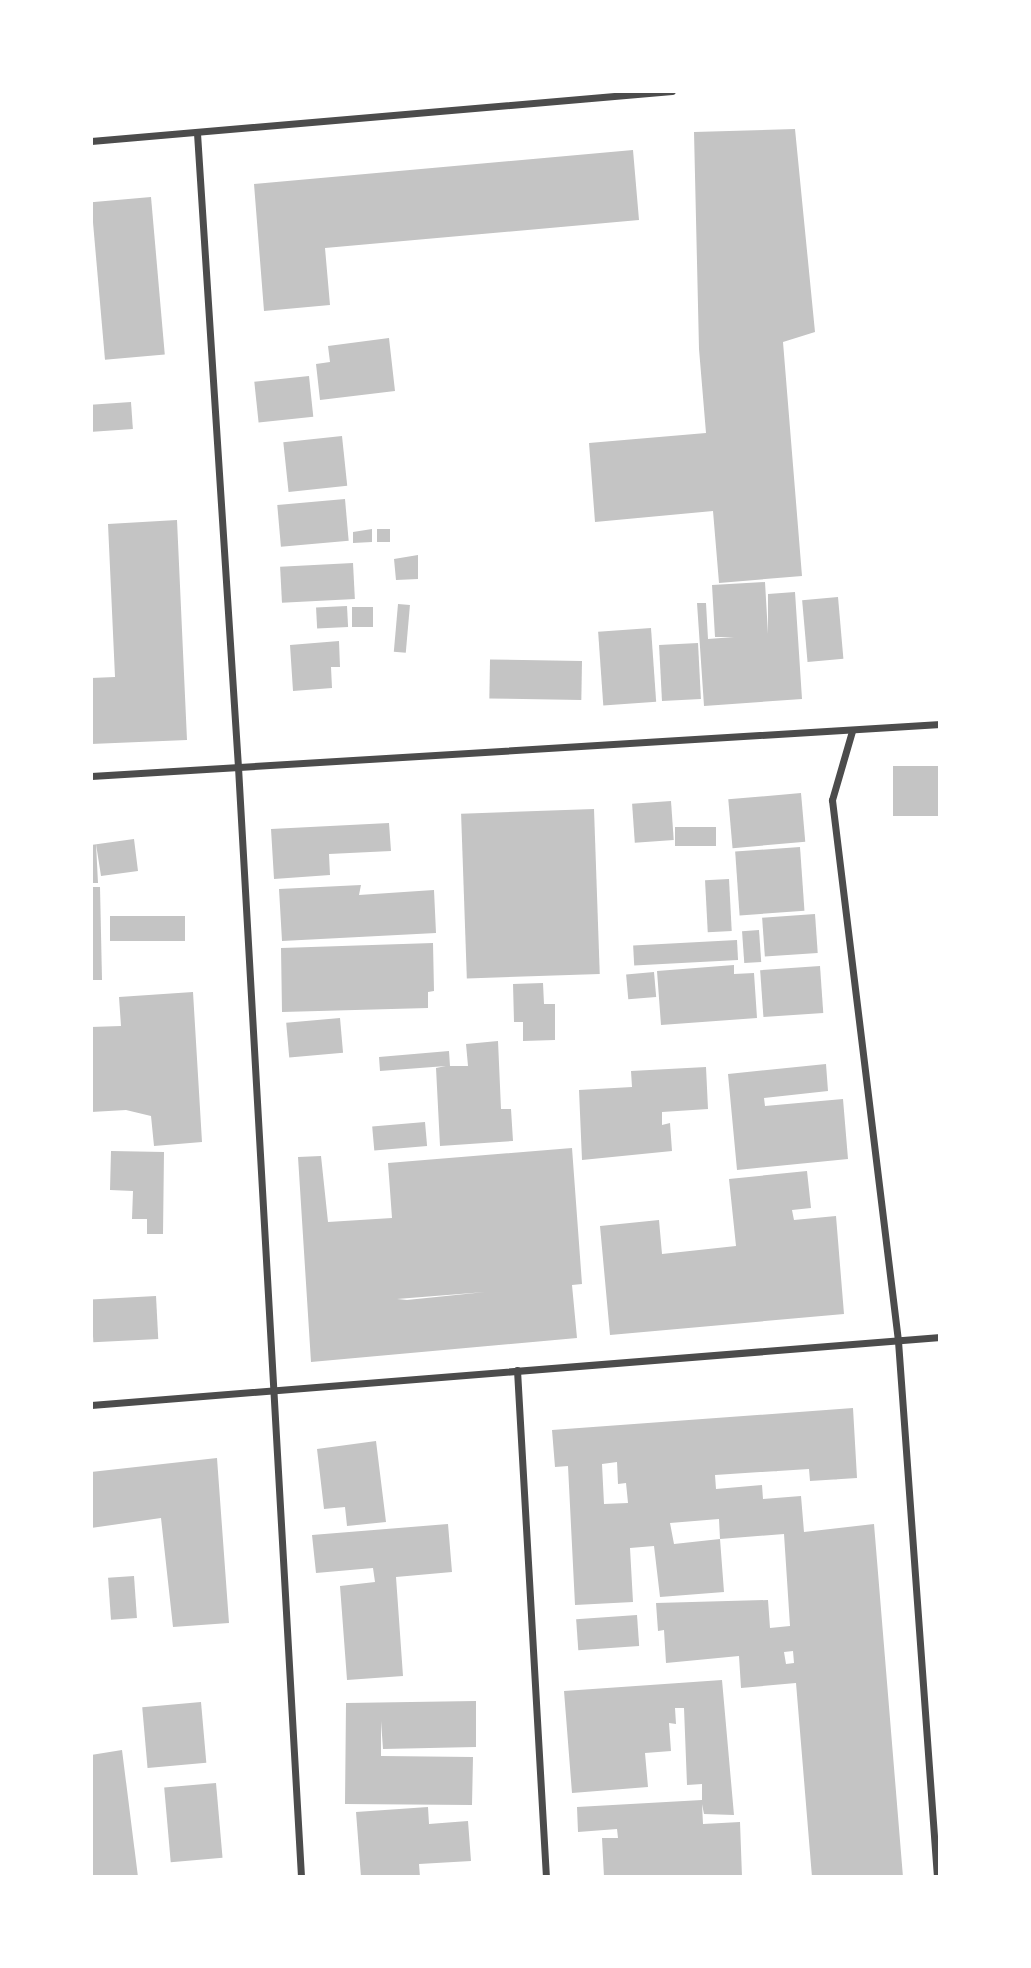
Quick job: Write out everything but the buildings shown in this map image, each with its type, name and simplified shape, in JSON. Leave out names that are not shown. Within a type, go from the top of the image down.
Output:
[{"type":"street","points":[[91,141],[672,91]]},
{"type":"street","points":[[197,133],[238,767],[301,1877]]},
{"type":"street","points":[[91,776],[940,724]]},
{"type":"street","points":[[852,731],[832,800],[898,1341],[937,1877]]},
{"type":"street","points":[[91,1405],[940,1337]]},
{"type":"street","points":[[517,1370],[546,1877]]}]
